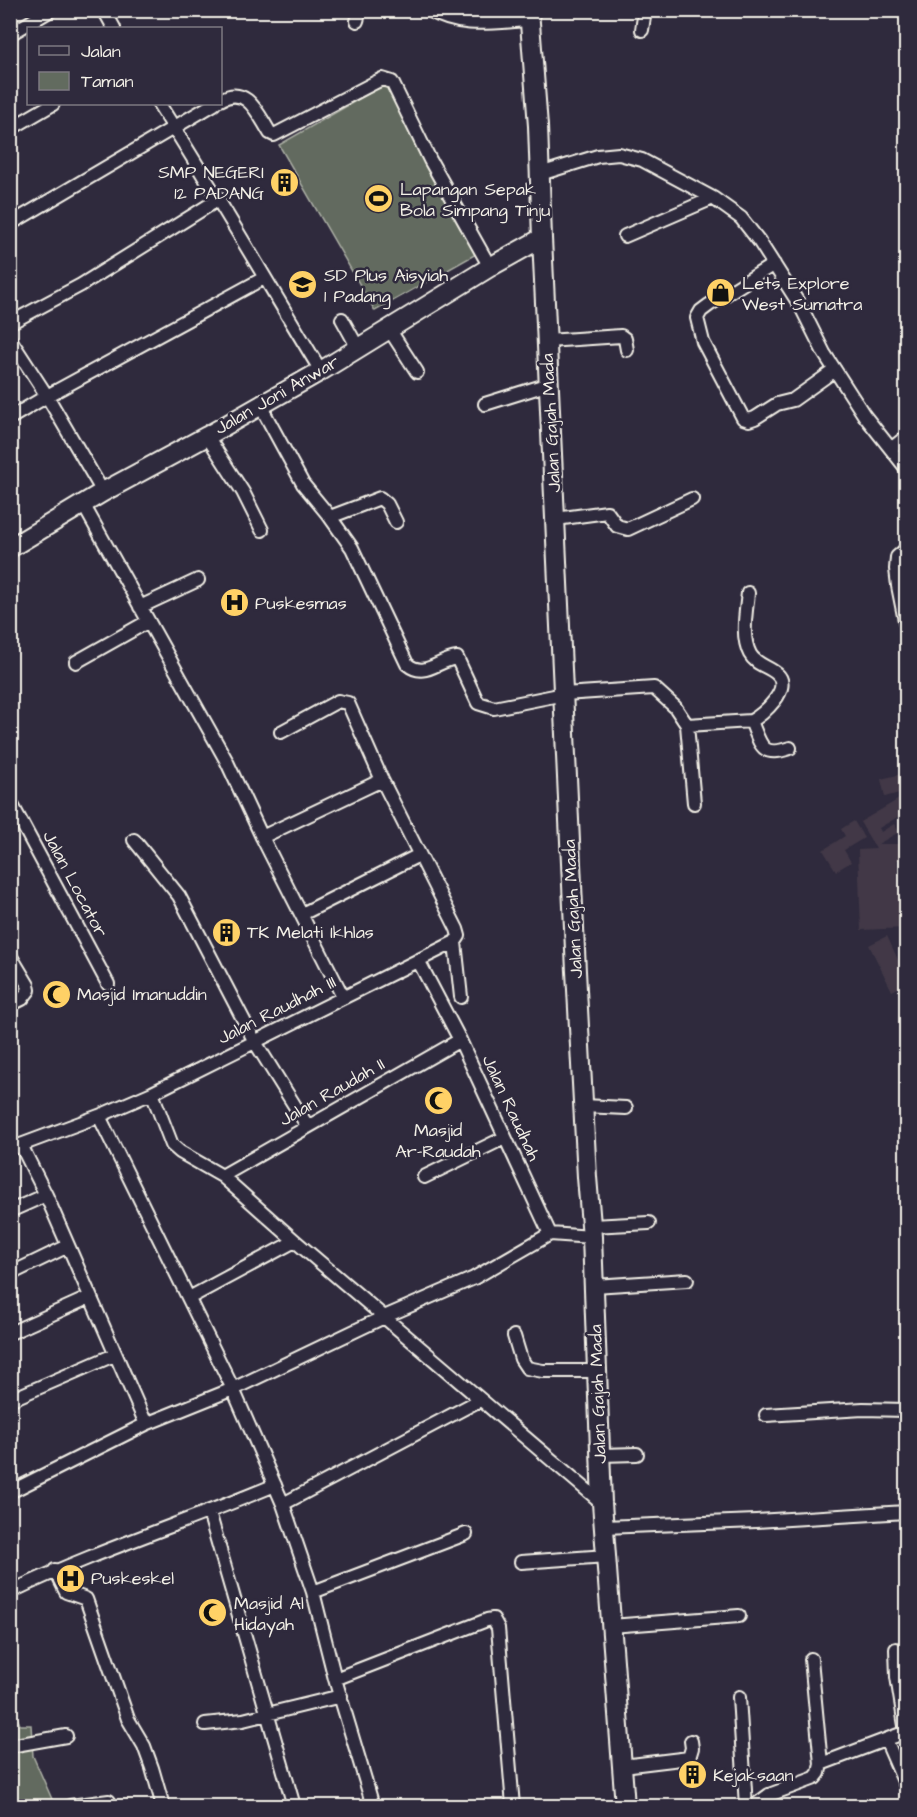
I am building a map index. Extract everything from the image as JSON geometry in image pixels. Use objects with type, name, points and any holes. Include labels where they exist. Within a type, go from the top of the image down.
[{"type":"main road","name":"Jalan Gajah Mada","points":[[529,15],[538,126],[584,1107],[592,1231],[602,1503],[625,1806]]},
{"type":"main road","name":"Jalan Joni Anwar","points":[[10,549],[82,504],[321,371],[490,267],[542,238]]},
{"type":"street","points":[[10,34],[51,10]]},
{"type":"street","points":[[104,10],[113,27]]},
{"type":"street","points":[[429,10],[444,18],[460,22],[529,15]]},
{"type":"street","points":[[642,30],[645,10]]},
{"type":"street","points":[[222,99],[228,95],[242,96],[256,109],[270,133],[274,135],[382,79],[392,82],[430,160],[490,267]]},
{"type":"street","points":[[10,129],[51,105]]},
{"type":"street","points":[[160,105],[219,198],[264,278],[321,371]]},
{"type":"street","points":[[10,224],[212,105]]},
{"type":"street","points":[[540,174],[598,156],[608,154],[628,156],[664,170],[713,198],[741,218],[801,307],[824,353],[864,415],[906,468]]},
{"type":"street","points":[[10,323],[81,285],[219,198]]},
{"type":"street","points":[[625,236],[713,198]]},
{"type":"street","points":[[774,264],[709,305],[701,311],[697,318],[703,342],[742,418],[749,420],[755,418],[777,404],[788,402],[835,370]]},
{"type":"street","points":[[10,418],[264,278]]},
{"type":"street","points":[[342,319],[358,348]]},
{"type":"street","points":[[389,329],[417,372]]},
{"type":"street","points":[[547,340],[621,336],[625,339],[627,350]]},
{"type":"street","points":[[10,339],[47,396],[103,492]]},
{"type":"street","points":[[485,404],[549,384]]},
{"type":"street","points":[[260,405],[303,484],[352,548],[407,664],[414,670],[421,671],[457,658],[478,702],[488,708],[564,694],[654,688],[675,707],[687,725],[694,802]]},
{"type":"street","points":[[207,436],[243,492],[262,530]]},
{"type":"street","points":[[891,449],[906,437]]},
{"type":"street","points":[[330,517],[380,498],[387,504],[396,522]]},
{"type":"street","points":[[556,519],[605,512],[610,514],[617,526],[625,529],[692,499]]},
{"type":"street","points":[[82,504],[226,760],[262,837],[343,997]]},
{"type":"street","points":[[906,549],[897,557],[896,569],[906,626]]},
{"type":"street","points":[[140,607],[198,580]]},
{"type":"street","points":[[687,725],[751,722],[774,701],[780,692],[781,685],[777,674],[755,661],[748,650],[746,636],[748,593]]},
{"type":"street","points":[[76,662],[147,622]]},
{"type":"street","points":[[281,732],[338,701],[348,704],[382,780],[457,929],[459,936],[455,942],[461,997]]},
{"type":"street","points":[[751,722],[762,747],[768,752],[777,753],[790,748]]},
{"type":"street","points":[[262,837],[382,780]]},
{"type":"street","name":"Jalan Locator","points":[[10,801],[108,984]]},
{"type":"street","points":[[134,840],[179,896],[255,1042],[308,1127]]},
{"type":"street","points":[[302,914],[419,855]]},
{"type":"street","name":"Jalan Raudhah III","points":[[16,1147],[99,1116],[152,1093],[455,942]]},
{"type":"street","points":[[10,955],[28,985],[28,994],[10,1005]]},
{"type":"street","name":"Jalan Raudhah","points":[[418,960],[460,1040],[550,1234]]},
{"type":"street","name":"Jalan Raudah II","points":[[222,1176],[460,1040]]},
{"type":"street","points":[[152,1093],[172,1145],[222,1176],[602,1503]]},
{"type":"street","points":[[584,1107],[626,1108]]},
{"type":"street","points":[[99,1116],[233,1389],[283,1504],[313,1592],[373,1806]]},
{"type":"street","points":[[424,1177],[504,1138]]},
{"type":"street","points":[[16,1147],[46,1195],[146,1424]]},
{"type":"street","points":[[10,1211],[46,1195]]},
{"type":"street","points":[[10,1492],[146,1424],[233,1389],[384,1317],[474,1278],[550,1234],[649,1223]]},
{"type":"street","points":[[189,1298],[295,1241]]},
{"type":"street","points":[[10,1274],[68,1246]]},
{"type":"street","points":[[594,1286],[687,1280]]},
{"type":"street","points":[[10,1333],[90,1298]]},
{"type":"street","points":[[514,1336],[520,1359],[527,1368],[543,1371],[598,1371]]},
{"type":"street","points":[[10,1400],[114,1355]]},
{"type":"street","points":[[283,1504],[480,1400]]},
{"type":"street","points":[[766,1415],[863,1409],[906,1410]]},
{"type":"street","points":[[601,1455],[638,1454]]},
{"type":"street","points":[[10,1592],[55,1570],[275,1485]]},
{"type":"street","points":[[209,1512],[294,1806]]},
{"type":"street","points":[[604,1527],[906,1512]]},
{"type":"street","points":[[313,1592],[466,1534]]},
{"type":"street","points":[[521,1562],[607,1556]]},
{"type":"street","points":[[55,1570],[66,1592],[87,1599],[128,1719],[144,1746],[163,1806]]},
{"type":"street","points":[[611,1626],[739,1616]]},
{"type":"street","points":[[336,1678],[493,1619],[498,1628],[513,1806]]},
{"type":"street","points":[[821,1764],[906,1732],[897,1677],[896,1649]]},
{"type":"street","points":[[754,1806],[769,1796],[815,1778],[819,1773],[821,1764],[811,1659]]},
{"type":"street","points":[[205,1724],[243,1720],[341,1696]]},
{"type":"street","points":[[739,1697],[746,1806]]},
{"type":"street","points":[[10,1746],[66,1736]]},
{"type":"street","points":[[886,1740],[906,1786]]},
{"type":"street","points":[[623,1767],[689,1758],[692,1748],[691,1741]]},
{"type":"street","points":[[70,1806],[109,1801]]},
{"type":"shaded area","points":[[906,773],[906,791],[885,797],[881,779]]},
{"type":"shaded area","points":[[906,795],[906,812],[879,828],[881,832],[894,824],[899,832],[878,844],[906,844],[906,859],[897,860],[899,911],[906,911],[906,928],[861,930],[858,850],[876,849],[860,822]]},
{"type":"shaded area","points":[[854,821],[864,838],[844,850],[851,862],[836,871],[823,850],[845,836],[841,829]]},
{"type":"shaded area","points":[[887,936],[906,977],[906,984],[892,991],[869,945]]},
{"type":"green space","name":"Lapangan Sepak Bola Simpang Tinju","points":[[385,84],[478,253],[375,311],[279,145]]},
{"type":"green space","points":[[10,1699],[20,1725],[31,1725],[33,1756],[55,1806],[11,1806]]},
{"type":"place","name":"SMP NEGERI 12 PADANG","points":[[285,182]]},
{"type":"place","name":"Lapangan Sepak Bola Simpang Tinju","points":[[379,199]]},
{"type":"place","name":"SD Plus Aisyiah 1 Padang","points":[[303,285]]},
{"type":"place","name":"Lets Explore West Sumatra","points":[[721,293]]},
{"type":"place","name":"Puskesmas","points":[[234,603]]},
{"type":"place","name":"TK Melati Ikhlas","points":[[226,932]]},
{"type":"place","name":"Masjid Imanuddin","points":[[56,994]]},
{"type":"place","name":"Masjid Ar-Raudah","points":[[438,1101]]},
{"type":"place","name":"Puskeskel","points":[[70,1578]]},
{"type":"place","name":"Masjid Al Hidayah","points":[[213,1613]]},
{"type":"place","name":"Kejaksaan","points":[[692,1775]]}]
